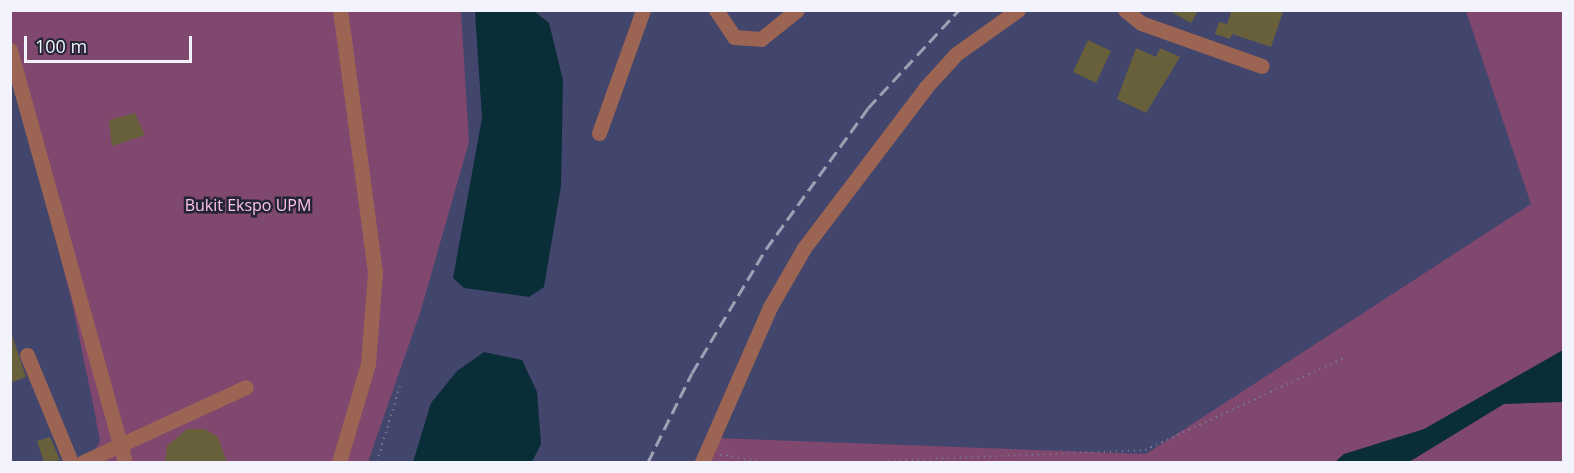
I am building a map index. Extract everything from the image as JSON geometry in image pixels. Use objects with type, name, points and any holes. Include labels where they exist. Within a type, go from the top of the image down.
[{"type":"street","points":[[339,462],[368,364],[375,281],[340,10]]},
{"type":"street","points":[[599,133],[643,10]]},
{"type":"street","points":[[716,10],[734,37],[761,39],[797,10]]},
{"type":"street","points":[[704,458],[770,307],[804,248],[926,87],[956,54],[1018,10]]},
{"type":"street","points":[[1125,10],[1141,23],[1262,66]]},
{"type":"street","points":[[10,50],[125,462]]},
{"type":"street","points":[[27,355],[71,462]]},
{"type":"street","points":[[83,462],[246,387]]},
{"type":"path","points":[[858,462],[1145,450],[1344,358]]},
{"type":"path","points":[[377,462],[401,381]]},
{"type":"path","points":[[704,458],[765,462]]},
{"type":"shaded area","points":[[11,11],[1563,11],[1563,462],[11,462]]},
{"type":"shaded area","points":[[475,11],[534,11],[549,23],[563,80],[561,186],[544,287],[529,297],[464,288],[453,278],[482,118]]},
{"type":"shaded area","points":[[1563,350],[1563,402],[1504,404],[1409,462],[1335,462],[1344,454],[1424,429]]},
{"type":"shaded area","points":[[484,352],[522,360],[537,392],[541,444],[532,462],[413,462],[431,403],[457,371]]},
{"type":"green space","name":"Bukit Ekspo UPM","points":[[10,11],[461,11],[469,142],[421,310],[368,462],[88,462],[100,441],[71,298],[11,67]]},
{"type":"green space","points":[[1466,11],[1563,11],[1563,462],[705,462],[714,438],[1146,454],[1531,204]]},
{"type":"building","points":[[1168,10],[1198,10],[1191,23]]},
{"type":"building","points":[[1232,10],[1283,12],[1271,47],[1232,34],[1230,39],[1215,34],[1219,22],[1227,24]]},
{"type":"building","points":[[1088,40],[1111,51],[1096,83],[1073,72]]},
{"type":"building","points":[[1136,48],[1156,57],[1160,48],[1180,57],[1146,113],[1117,99]]},
{"type":"building","points":[[135,113],[145,135],[112,146],[109,120]]},
{"type":"building","points":[[10,329],[26,377],[10,383]]},
{"type":"building","points":[[187,429],[205,429],[218,437],[227,462],[165,462],[167,446]]},
{"type":"building","points":[[50,437],[60,460],[44,462],[37,441]]},
{"type":"railway","points":[[648,462],[692,373],[766,249],[868,108],[959,10]]}]
